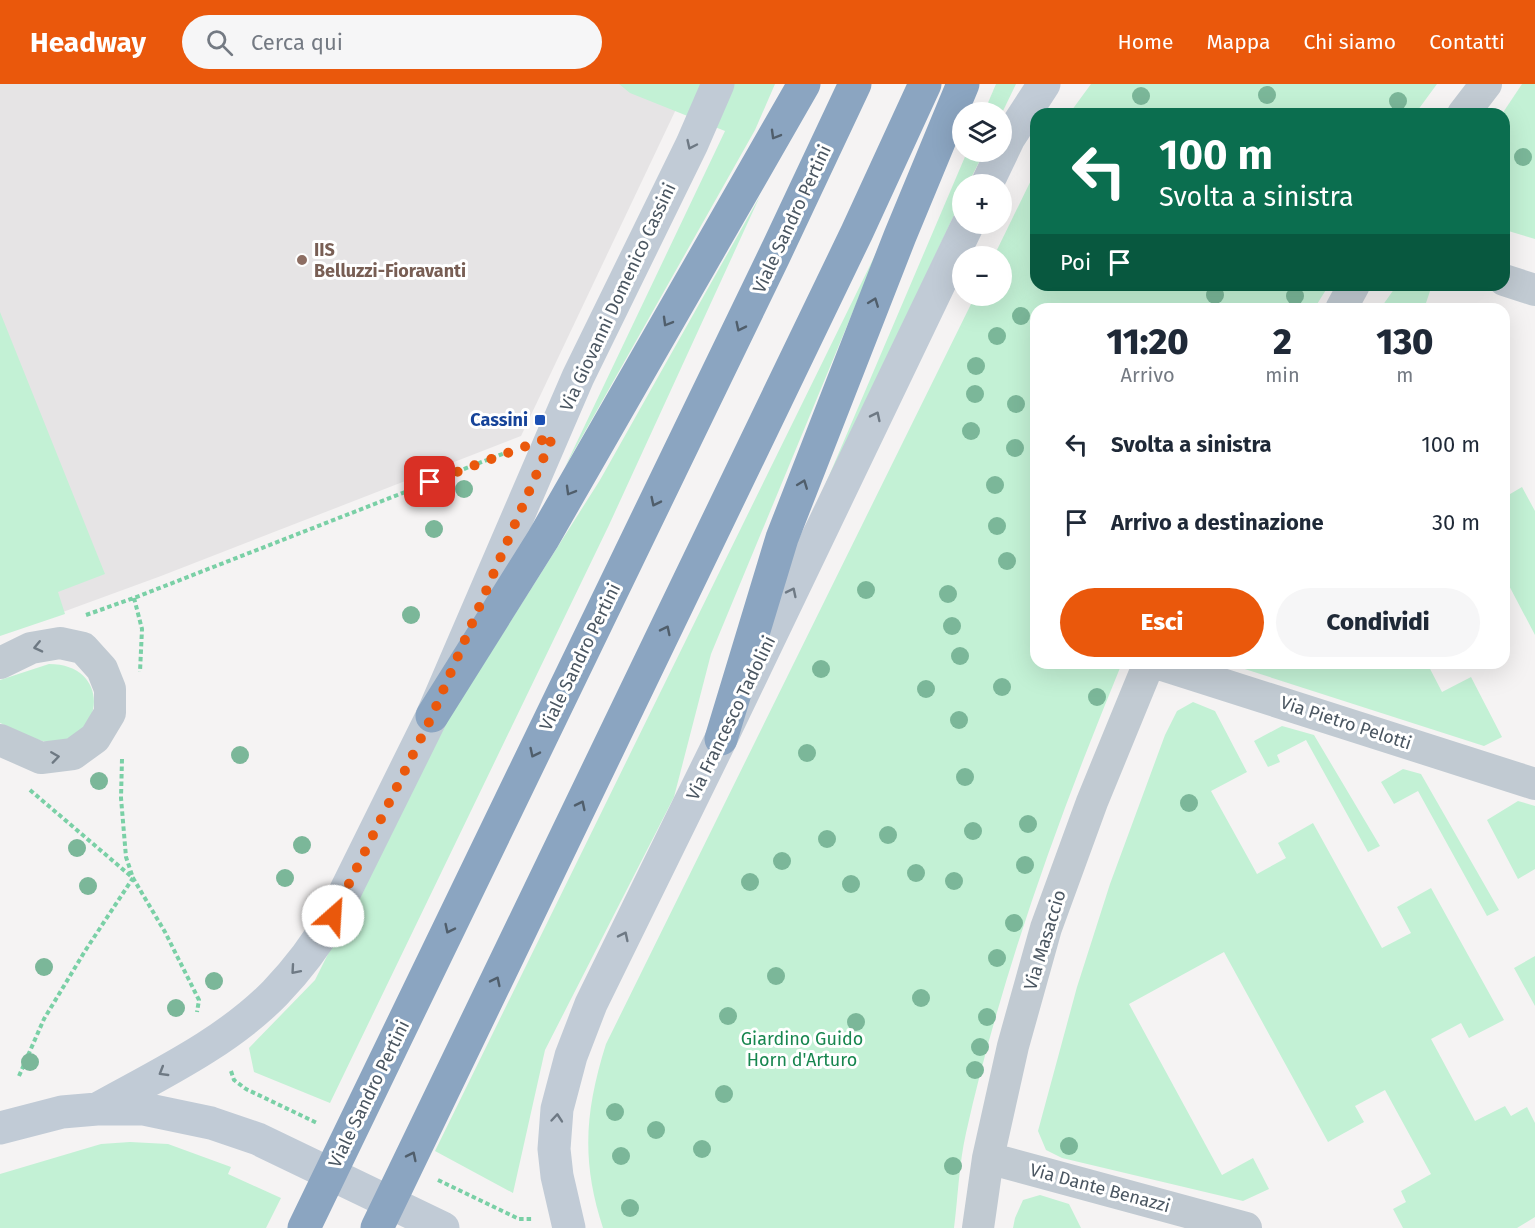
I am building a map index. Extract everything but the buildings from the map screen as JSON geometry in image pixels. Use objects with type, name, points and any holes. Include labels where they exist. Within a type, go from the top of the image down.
[{"type":"highway","points":[[432,716],[543,539],[804,84]]},
{"type":"highway","name":"Viale Sandro Pertini","points":[[304,1228],[770,265],[855,84]]},
{"type":"highway","points":[[377,1228],[842,264],[925,84]]},
{"type":"highway","points":[[721,739],[782,538],[896,247],[963,84]]},
{"type":"main road","name":"Via Giovanni Domenico Cassini","points":[[97,1109],[161,1074],[245,1018],[274,994],[316,945],[333,916],[432,716],[578,376],[692,144],[718,84]]},
{"type":"main road","points":[[992,174],[1009,138],[1044,84]]},
{"type":"main road","name":"Via Francesco Tadolini","points":[[569,1228],[557,1176],[554,1149],[557,1109],[571,1056],[591,1004],[963,234]]},
{"type":"main road","points":[[0,1128],[62,1112],[97,1109],[144,1109],[211,1123],[258,1139],[444,1228]]},
{"type":"street","points":[[1468,108],[1486,84]]},
{"type":"street","points":[[1510,282],[1535,290]]},
{"type":"street","points":[[0,663],[31,648],[60,643],[83,648],[102,669],[110,689],[110,713],[95,738],[73,754],[41,758],[0,740]]},
{"type":"street","name":"Via Masaccio","points":[[978,1228],[988,1158],[1013,1046],[1046,928],[1092,802],[1147,669]]},
{"type":"street","name":"Via Pietro Pelotti","points":[[1175,669],[1535,784]]},
{"type":"street","name":"Via Dante Benazzi","points":[[988,1158],[1246,1228]]},
{"type":"path","points":[[78,617],[134,598],[553,436]]},
{"type":"path","points":[[122,761],[121,798],[126,857],[133,878],[165,932],[199,1000],[196,1016]]},
{"type":"path","points":[[26,786],[133,878]]},
{"type":"path","points":[[19,1076],[44,1019],[133,878]]},
{"type":"path","points":[[228,1061],[234,1080],[246,1089]]},
{"type":"shaded area","name":"IIS Belluzzi-Fioravanti","points":[[0,84],[688,84],[521,436],[161,576],[0,635]]},
{"type":"green space","points":[[619,84],[775,84],[755,130],[565,467],[725,131],[630,93]]},
{"type":"green space","points":[[996,84],[1016,84],[1007,102],[988,102]]},
{"type":"green space","points":[[1091,84],[1437,84],[1419,108],[1073,108]]},
{"type":"green space","points":[[1522,84],[1535,84],[1535,239],[1510,232],[1510,108],[1506,108]]},
{"type":"green space","points":[[963,162],[979,162],[973,174],[958,174]]},
{"type":"green space","name":"Giardino Guido Horn d'Arturo","points":[[1030,182],[1030,291],[1325,291],[1318,303],[1030,303],[1030,669],[1120,669],[1054,836],[997,1013],[980,1073],[964,1145],[954,1228],[603,1228],[591,1180],[588,1136],[594,1092],[606,1044],[970,306],[1012,306],[1012,246],[999,246],[1005,234],[1012,234],[1012,219]]},
{"type":"green space","points":[[952,187],[952,220],[797,551]]},
{"type":"green space","points":[[760,196],[609,525],[330,1103],[254,1072],[249,1048],[315,980],[434,742],[600,480]]},
{"type":"green space","points":[[883,239],[711,654],[674,797],[545,1050],[513,1193],[435,1151]]},
{"type":"green space","points":[[1393,291],[1430,291],[1426,303],[1384,303]]},
{"type":"green space","points":[[0,312],[105,574],[58,592],[65,614],[0,636]]},
{"type":"green space","points":[[1522,487],[1535,511],[1535,635],[1510,588],[1510,494]]},
{"type":"green space","points":[[49,664],[70,667],[84,676],[92,689],[94,703],[90,718],[81,730],[67,739],[48,742],[30,737],[0,723],[0,680]]},
{"type":"green space","points":[[1245,669],[1430,669],[1442,692],[1471,677],[1502,737],[1484,746]]},
{"type":"green space","points":[[1193,702],[1215,711],[1247,772],[1211,791],[1257,874],[1286,858],[1278,843],[1313,823],[1382,948],[1411,933],[1397,907],[1431,888],[1504,1020],[1469,1038],[1461,1023],[1431,1039],[1475,1121],[1505,1106],[1511,1116],[1527,1107],[1535,1123],[1535,1217],[1517,1228],[1403,1228],[1393,1209],[1406,1202],[1401,1191],[1431,1174],[1385,1090],[1355,1106],[1364,1122],[1328,1142],[1224,952],[1129,1004],[1222,1175],[1253,1158],[1269,1189],[1243,1201],[1062,1158],[1046,1150],[1038,1131],[1077,987],[1110,884],[1165,735],[1177,711]]},
{"type":"green space","points":[[1282,726],[1314,735],[1380,846],[1368,852],[1306,740],[1277,755],[1280,762],[1268,767],[1254,741]]},
{"type":"green space","points":[[1403,769],[1421,774],[1499,910],[1487,916],[1418,791],[1394,804],[1381,782]]},
{"type":"green space","points":[[1518,801],[1535,806],[1535,869],[1518,879],[1487,820]]},
{"type":"green space","points":[[1535,956],[1535,1006],[1514,968]]},
{"type":"green space","points":[[130,1142],[168,1144],[231,1167],[228,1174],[281,1198],[266,1228],[0,1228],[0,1174],[101,1144]]},
{"type":"green space","points":[[1040,1195],[1069,1204],[1081,1228],[1013,1228],[1023,1200]]},
{"type":"place","name":"IIS Belluzzi-Fioravanti","points":[[302,260]]},
{"type":"place","name":"Cassini","points":[[540,420]]},
{"type":"route","points":[[333,916],[432,716],[553,436],[430,482]]}]
